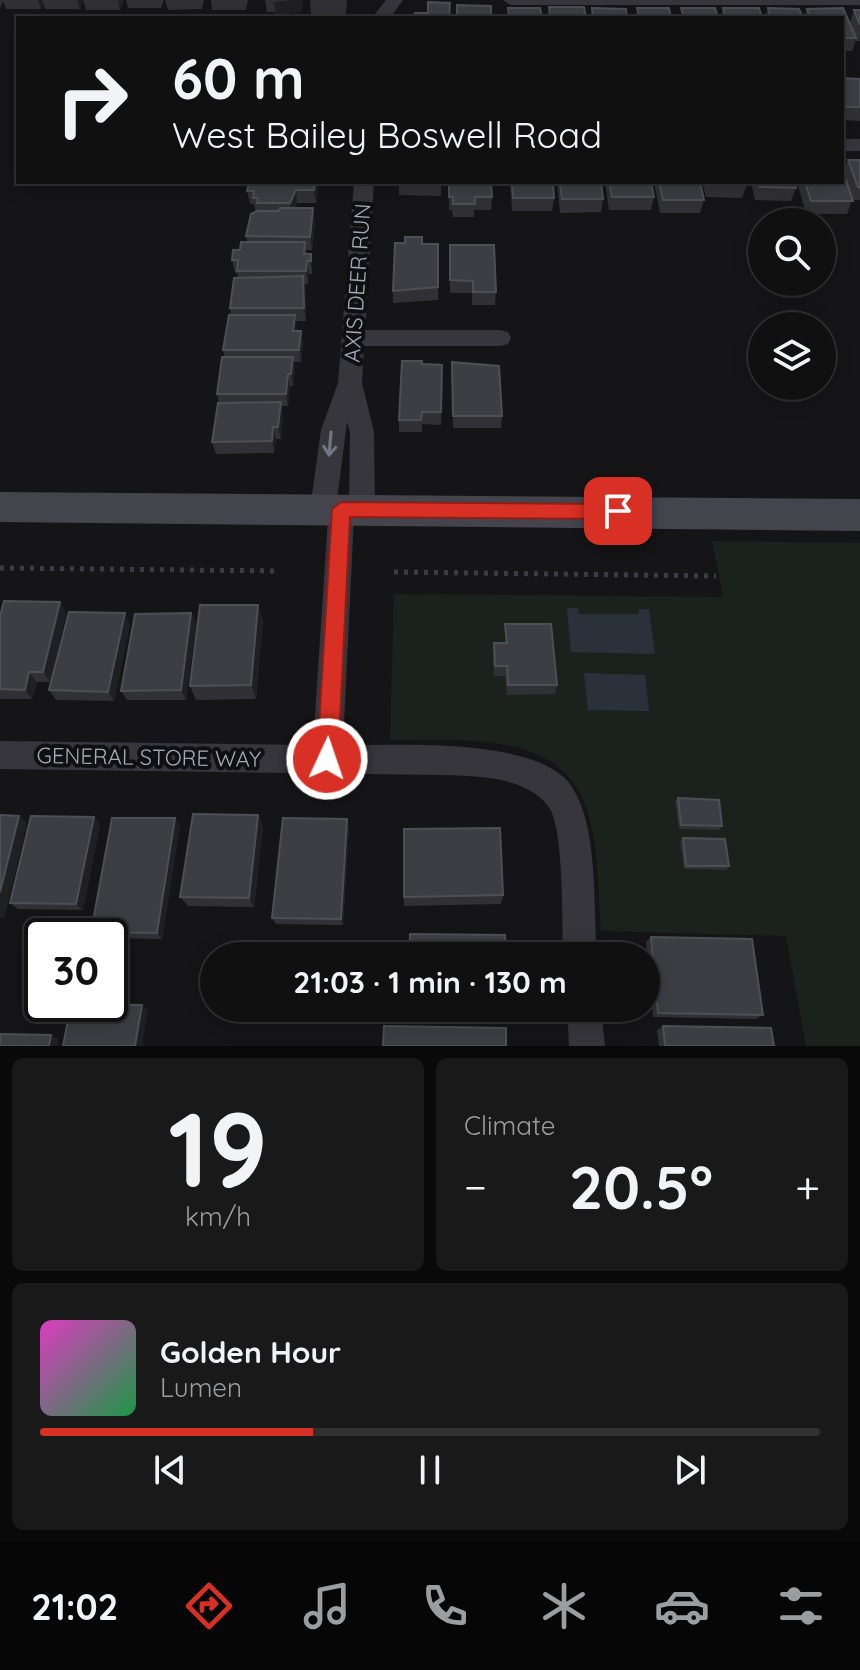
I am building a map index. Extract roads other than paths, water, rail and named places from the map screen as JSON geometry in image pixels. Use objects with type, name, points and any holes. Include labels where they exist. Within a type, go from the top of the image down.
[{"type":"main road","points":[[0,507],[860,515]]},
{"type":"street","points":[[383,16],[395,0]]},
{"type":"street","points":[[511,0],[860,0]]},
{"type":"street","name":"AXIS DEER RUN","points":[[342,509],[362,432],[350,383],[364,184]]},
{"type":"street","points":[[353,338],[500,338]]},
{"type":"street","name":"AXIS DEER RUN","points":[[342,509],[330,435],[335,415],[350,383]]},
{"type":"street","points":[[327,759],[342,509]]},
{"type":"street","name":"GENERAL STORE WAY","points":[[0,755],[461,761],[510,767],[539,780],[561,798],[570,827],[579,942]]},
{"type":"street","points":[[585,1022],[587,1046]]}]
